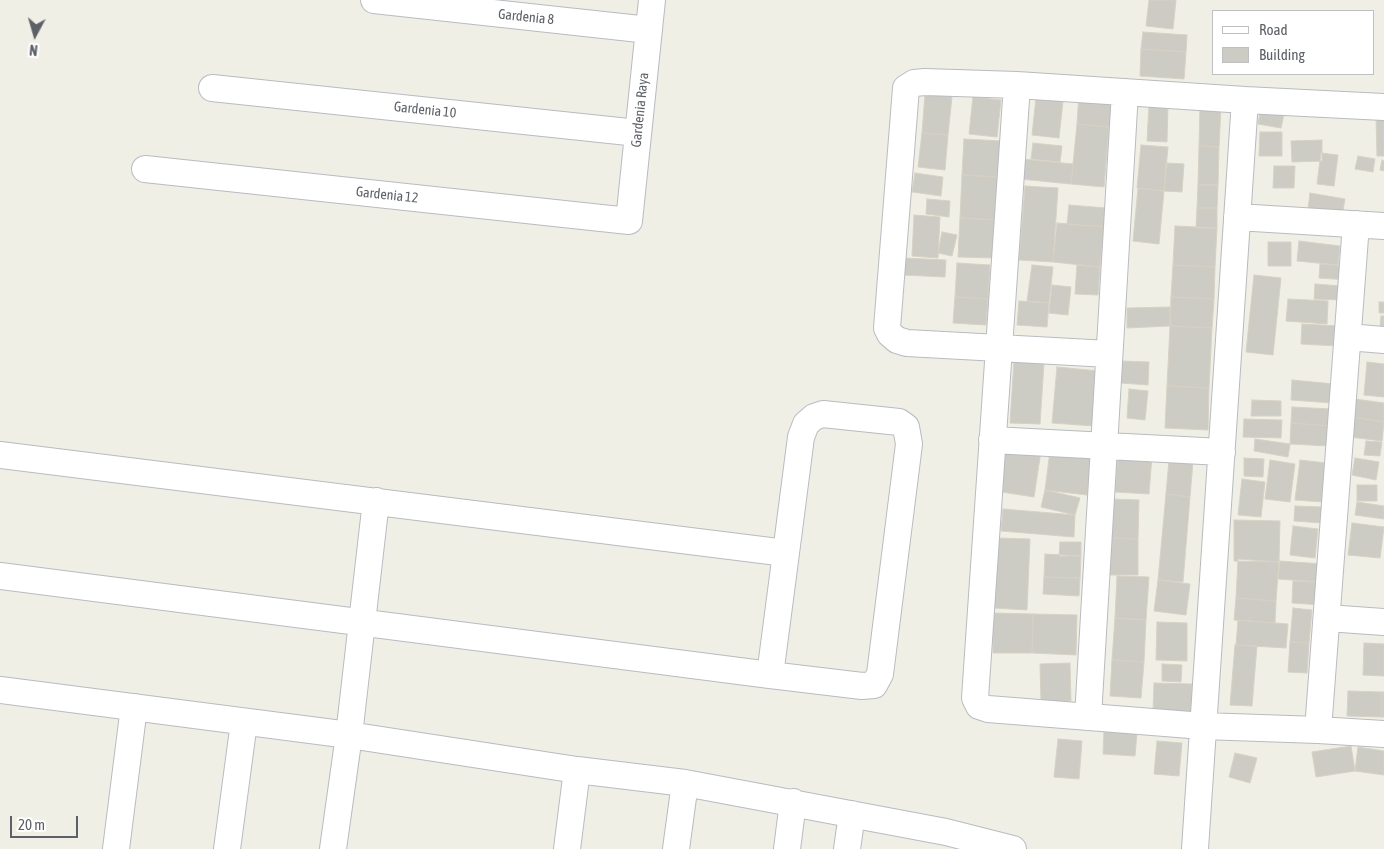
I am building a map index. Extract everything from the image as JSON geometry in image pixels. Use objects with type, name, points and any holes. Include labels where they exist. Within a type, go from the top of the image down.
[{"type":"street","name":"Gardenia 8","points":[[374,0],[649,30]]},
{"type":"street","name":"Gardenia Raya","points":[[629,221],[652,0]]},
{"type":"street","points":[[1109,354],[907,343],[897,340],[890,334],[887,328],[906,88],[914,83],[925,82],[1017,85],[1245,100],[1384,106]]},
{"type":"street","points":[[1017,85],[975,698],[979,706],[1203,726],[1384,734]]},
{"type":"street","name":"Gardenia 10","points":[[212,88],[638,133]]},
{"type":"street","points":[[1088,716],[1125,92]]},
{"type":"street","points":[[1195,849],[1245,100]]},
{"type":"street","name":"Gardenia 12","points":[[145,169],[629,221]]},
{"type":"street","points":[[1237,217],[1384,226]]},
{"type":"street","points":[[1318,730],[1356,224]]},
{"type":"street","points":[[1348,337],[1384,340]]},
{"type":"street","points":[[0,576],[862,686],[874,685],[880,674],[909,444],[906,427],[899,422],[823,414],[814,417],[806,424],[801,437],[770,674]]},
{"type":"street","points":[[992,440],[1222,452]]},
{"type":"street","points":[[0,455],[786,553]]},
{"type":"street","points":[[333,849],[349,735],[376,501]]},
{"type":"street","points":[[1327,618],[1384,622]]},
{"type":"street","points":[[0,690],[349,735],[577,770],[684,783],[852,814],[945,841],[1013,849]]},
{"type":"street","points":[[116,849],[134,707]]},
{"type":"street","points":[[227,849],[244,722]]},
{"type":"street","points":[[567,849],[577,770]]},
{"type":"street","points":[[676,849],[684,783]]},
{"type":"street","points":[[787,849],[793,802]]},
{"type":"street","points":[[847,849],[852,814]]},
{"type":"building","points":[[1149,0],[1176,0],[1173,29],[1146,26]]},
{"type":"building","points":[[1143,32],[1187,35],[1186,52],[1141,49]]},
{"type":"building","points":[[1141,49],[1186,52],[1184,79],[1140,76]]},
{"type":"building","points":[[925,94],[952,97],[948,135],[922,133]]},
{"type":"building","points":[[1079,94],[1112,97],[1109,127],[1077,124]]},
{"type":"building","points":[[973,97],[1001,100],[997,137],[969,134]]},
{"type":"building","points":[[1036,98],[1063,101],[1059,138],[1032,135]]},
{"type":"building","points":[[1149,105],[1168,106],[1167,142],[1147,141]]},
{"type":"building","points":[[1200,106],[1221,107],[1219,147],[1199,146]]},
{"type":"building","points":[[1261,106],[1285,110],[1281,128],[1258,124]]},
{"type":"building","points":[[1376,116],[1384,116],[1384,156],[1377,156]]},
{"type":"building","points":[[1077,124],[1109,127],[1104,187],[1071,184]]},
{"type":"building","points":[[1260,132],[1282,132],[1282,156],[1259,156]]},
{"type":"building","points":[[922,133],[948,135],[945,170],[918,167]]},
{"type":"building","points":[[964,139],[1001,141],[999,177],[962,175]]},
{"type":"building","points":[[1322,140],[1322,161],[1292,162],[1291,141]]},
{"type":"building","points":[[1033,143],[1062,146],[1060,162],[1031,159]]},
{"type":"building","points":[[1141,145],[1168,147],[1164,191],[1137,188]]},
{"type":"building","points":[[1199,146],[1219,147],[1218,185],[1198,185]]},
{"type":"building","points":[[1321,153],[1338,155],[1334,186],[1317,184]]},
{"type":"building","points":[[1358,156],[1375,159],[1373,172],[1355,169]]},
{"type":"building","points":[[1022,159],[1073,164],[1071,184],[1020,179]]},
{"type":"building","points":[[1382,160],[1384,161],[1384,171],[1380,170]]},
{"type":"building","points":[[1166,163],[1184,164],[1182,192],[1164,191]]},
{"type":"building","points":[[1274,166],[1295,166],[1294,188],[1273,188]]},
{"type":"building","points":[[915,173],[943,177],[941,196],[912,192]]},
{"type":"building","points":[[962,175],[999,177],[997,220],[960,218]]},
{"type":"building","points":[[1198,185],[1218,185],[1217,208],[1197,208]]},
{"type":"building","points":[[1025,186],[1058,188],[1053,262],[1019,260]]},
{"type":"building","points":[[1138,188],[1164,191],[1159,244],[1133,241]]},
{"type":"building","points":[[1310,193],[1345,199],[1342,216],[1308,210]]},
{"type":"building","points":[[927,199],[950,201],[949,217],[926,214]]},
{"type":"building","points":[[1069,205],[1106,208],[1104,227],[1067,224]]},
{"type":"building","points":[[1197,208],[1217,208],[1217,228],[1196,228]]},
{"type":"building","points":[[914,215],[940,217],[938,258],[912,256]]},
{"type":"building","points":[[960,218],[997,220],[995,258],[958,257]]},
{"type":"building","points":[[1057,223],[1104,227],[1100,267],[1053,262]]},
{"type":"building","points":[[1175,226],[1217,228],[1215,267],[1173,265]]},
{"type":"building","points":[[942,232],[957,235],[952,256],[938,253]]},
{"type":"building","points":[[1299,241],[1340,246],[1338,265],[1297,261]]},
{"type":"building","points":[[1268,242],[1291,242],[1291,266],[1268,266]]},
{"type":"building","points":[[904,258],[946,260],[945,277],[903,275]]},
{"type":"building","points":[[957,263],[990,265],[988,299],[955,297]]},
{"type":"building","points":[[1320,264],[1349,266],[1348,280],[1319,278]]},
{"type":"building","points":[[1032,265],[1053,267],[1049,303],[1027,301]]},
{"type":"building","points":[[1077,265],[1100,267],[1098,295],[1075,294]]},
{"type":"building","points":[[1173,265],[1215,267],[1214,299],[1171,297]]},
{"type":"building","points":[[1254,275],[1281,278],[1273,355],[1246,352]]},
{"type":"building","points":[[1315,284],[1341,286],[1340,300],[1314,299]]},
{"type":"building","points":[[1052,285],[1071,287],[1068,315],[1049,313]]},
{"type":"building","points":[[955,297],[988,299],[986,325],[953,323]]},
{"type":"building","points":[[1171,297],[1214,299],[1212,328],[1170,326]]},
{"type":"building","points":[[1288,299],[1328,301],[1327,324],[1286,321]]},
{"type":"building","points":[[1019,301],[1049,303],[1047,327],[1017,325]]},
{"type":"building","points":[[1379,302],[1384,302],[1384,313],[1379,313]]},
{"type":"building","points":[[1170,307],[1170,326],[1127,328],[1127,308]]},
{"type":"building","points":[[1381,316],[1384,316],[1384,327],[1380,327]]},
{"type":"building","points":[[1302,324],[1339,326],[1338,346],[1301,344]]},
{"type":"building","points":[[1170,326],[1212,328],[1209,388],[1167,386]]},
{"type":"building","points":[[1014,361],[1044,363],[1040,424],[1010,423]]},
{"type":"building","points":[[1121,361],[1149,362],[1148,385],[1121,383]]},
{"type":"building","points":[[1367,362],[1384,364],[1384,397],[1364,395]]},
{"type":"building","points":[[1057,367],[1099,371],[1094,426],[1052,423]]},
{"type":"building","points":[[1292,380],[1334,384],[1332,403],[1291,400]]},
{"type":"building","points":[[1167,386],[1209,388],[1208,430],[1165,428]]},
{"type":"building","points":[[1129,389],[1148,391],[1145,420],[1127,418]]},
{"type":"building","points":[[1355,399],[1384,403],[1384,422],[1353,417]]},
{"type":"building","points":[[1252,400],[1281,401],[1281,416],[1251,416]]},
{"type":"building","points":[[1292,407],[1331,409],[1330,426],[1291,423]]},
{"type":"building","points":[[1353,417],[1384,422],[1382,441],[1350,437]]},
{"type":"building","points":[[1244,419],[1282,420],[1281,438],[1243,437]]},
{"type":"building","points":[[1291,423],[1330,426],[1329,446],[1290,444]]},
{"type":"building","points":[[1255,439],[1290,444],[1288,457],[1254,451]]},
{"type":"building","points":[[1366,441],[1382,442],[1380,456],[1364,455]]},
{"type":"building","points":[[1002,445],[1041,451],[1034,497],[995,491]]},
{"type":"building","points":[[1050,451],[1092,456],[1087,495],[1045,490]]},
{"type":"building","points":[[1118,454],[1152,456],[1149,494],[1115,492]]},
{"type":"building","points":[[1244,458],[1264,459],[1263,477],[1244,476]]},
{"type":"building","points":[[1355,458],[1379,462],[1376,480],[1352,475]]},
{"type":"building","points":[[1169,460],[1193,462],[1190,497],[1166,494]]},
{"type":"building","points":[[1270,460],[1295,464],[1290,502],[1265,499]]},
{"type":"building","points":[[1300,460],[1326,463],[1322,502],[1295,500]]},
{"type":"building","points":[[1242,479],[1265,482],[1261,517],[1238,515]]},
{"type":"building","points":[[1357,485],[1377,485],[1377,501],[1357,501]]},
{"type":"building","points":[[1045,490],[1080,498],[1075,515],[1041,507]]},
{"type":"building","points":[[1166,494],[1190,497],[1183,582],[1158,580]]},
{"type":"building","points":[[1111,499],[1139,500],[1138,539],[1110,538]]},
{"type":"building","points":[[1357,502],[1384,506],[1384,519],[1355,515]]},
{"type":"building","points":[[1295,506],[1323,507],[1322,523],[1294,521]]},
{"type":"building","points":[[1003,509],[1075,515],[1074,537],[1001,531]]},
{"type":"building","points":[[1234,520],[1280,521],[1279,562],[1234,561]]},
{"type":"building","points":[[1352,523],[1384,527],[1380,558],[1348,555]]},
{"type":"building","points":[[1293,526],[1318,529],[1315,558],[1290,555]]},
{"type":"building","points":[[997,538],[1030,539],[1027,610],[994,608]]},
{"type":"building","points":[[1110,538],[1138,539],[1138,575],[1110,575]]},
{"type":"building","points":[[1060,542],[1081,542],[1081,556],[1059,556]]},
{"type":"building","points":[[1045,554],[1081,556],[1080,578],[1044,577]]},
{"type":"building","points":[[1238,559],[1279,562],[1276,601],[1236,598]]},
{"type":"building","points":[[1280,561],[1323,564],[1321,582],[1278,579]]},
{"type":"building","points":[[1117,576],[1149,577],[1146,620],[1115,618]]},
{"type":"building","points":[[1044,577],[1080,578],[1079,596],[1043,594]]},
{"type":"building","points":[[1158,580],[1190,584],[1186,615],[1154,611]]},
{"type":"building","points":[[1293,581],[1321,582],[1321,605],[1292,603]]},
{"type":"building","points":[[1236,598],[1276,601],[1275,623],[1234,620]]},
{"type":"building","points":[[1293,608],[1312,610],[1309,643],[1290,642]]},
{"type":"building","points":[[993,613],[1033,614],[1032,653],[993,653]]},
{"type":"building","points":[[1033,614],[1077,615],[1076,655],[1032,653]]},
{"type":"building","points":[[1115,618],[1146,620],[1144,662],[1112,660]]},
{"type":"building","points":[[1238,620],[1288,624],[1286,648],[1236,645]]},
{"type":"building","points":[[1157,622],[1187,623],[1187,661],[1156,660]]},
{"type":"building","points":[[1290,642],[1309,643],[1307,673],[1288,672]]},
{"type":"building","points":[[1364,643],[1384,644],[1384,676],[1363,675]]},
{"type":"building","points":[[1235,645],[1257,646],[1252,706],[1230,705]]},
{"type":"building","points":[[1112,660],[1144,662],[1141,698],[1110,696]]},
{"type":"building","points":[[1070,663],[1071,701],[1041,702],[1040,664]]},
{"type":"building","points":[[1162,664],[1182,665],[1181,682],[1162,681]]},
{"type":"building","points":[[1154,683],[1192,684],[1191,712],[1153,711]]},
{"type":"building","points":[[1348,691],[1382,692],[1381,717],[1347,716]]},
{"type":"building","points":[[1382,692],[1384,692],[1384,717],[1381,717]]},
{"type":"building","points":[[1104,731],[1137,733],[1135,756],[1103,754]]},
{"type":"building","points":[[1058,739],[1082,741],[1079,779],[1054,777]]},
{"type":"building","points":[[1157,741],[1182,743],[1179,776],[1154,774]]},
{"type":"building","points":[[1351,746],[1355,771],[1316,777],[1312,752]]},
{"type":"building","points":[[1358,747],[1384,751],[1384,775],[1355,771]]},
{"type":"building","points":[[1235,753],[1257,758],[1250,783],[1229,777]]}]
